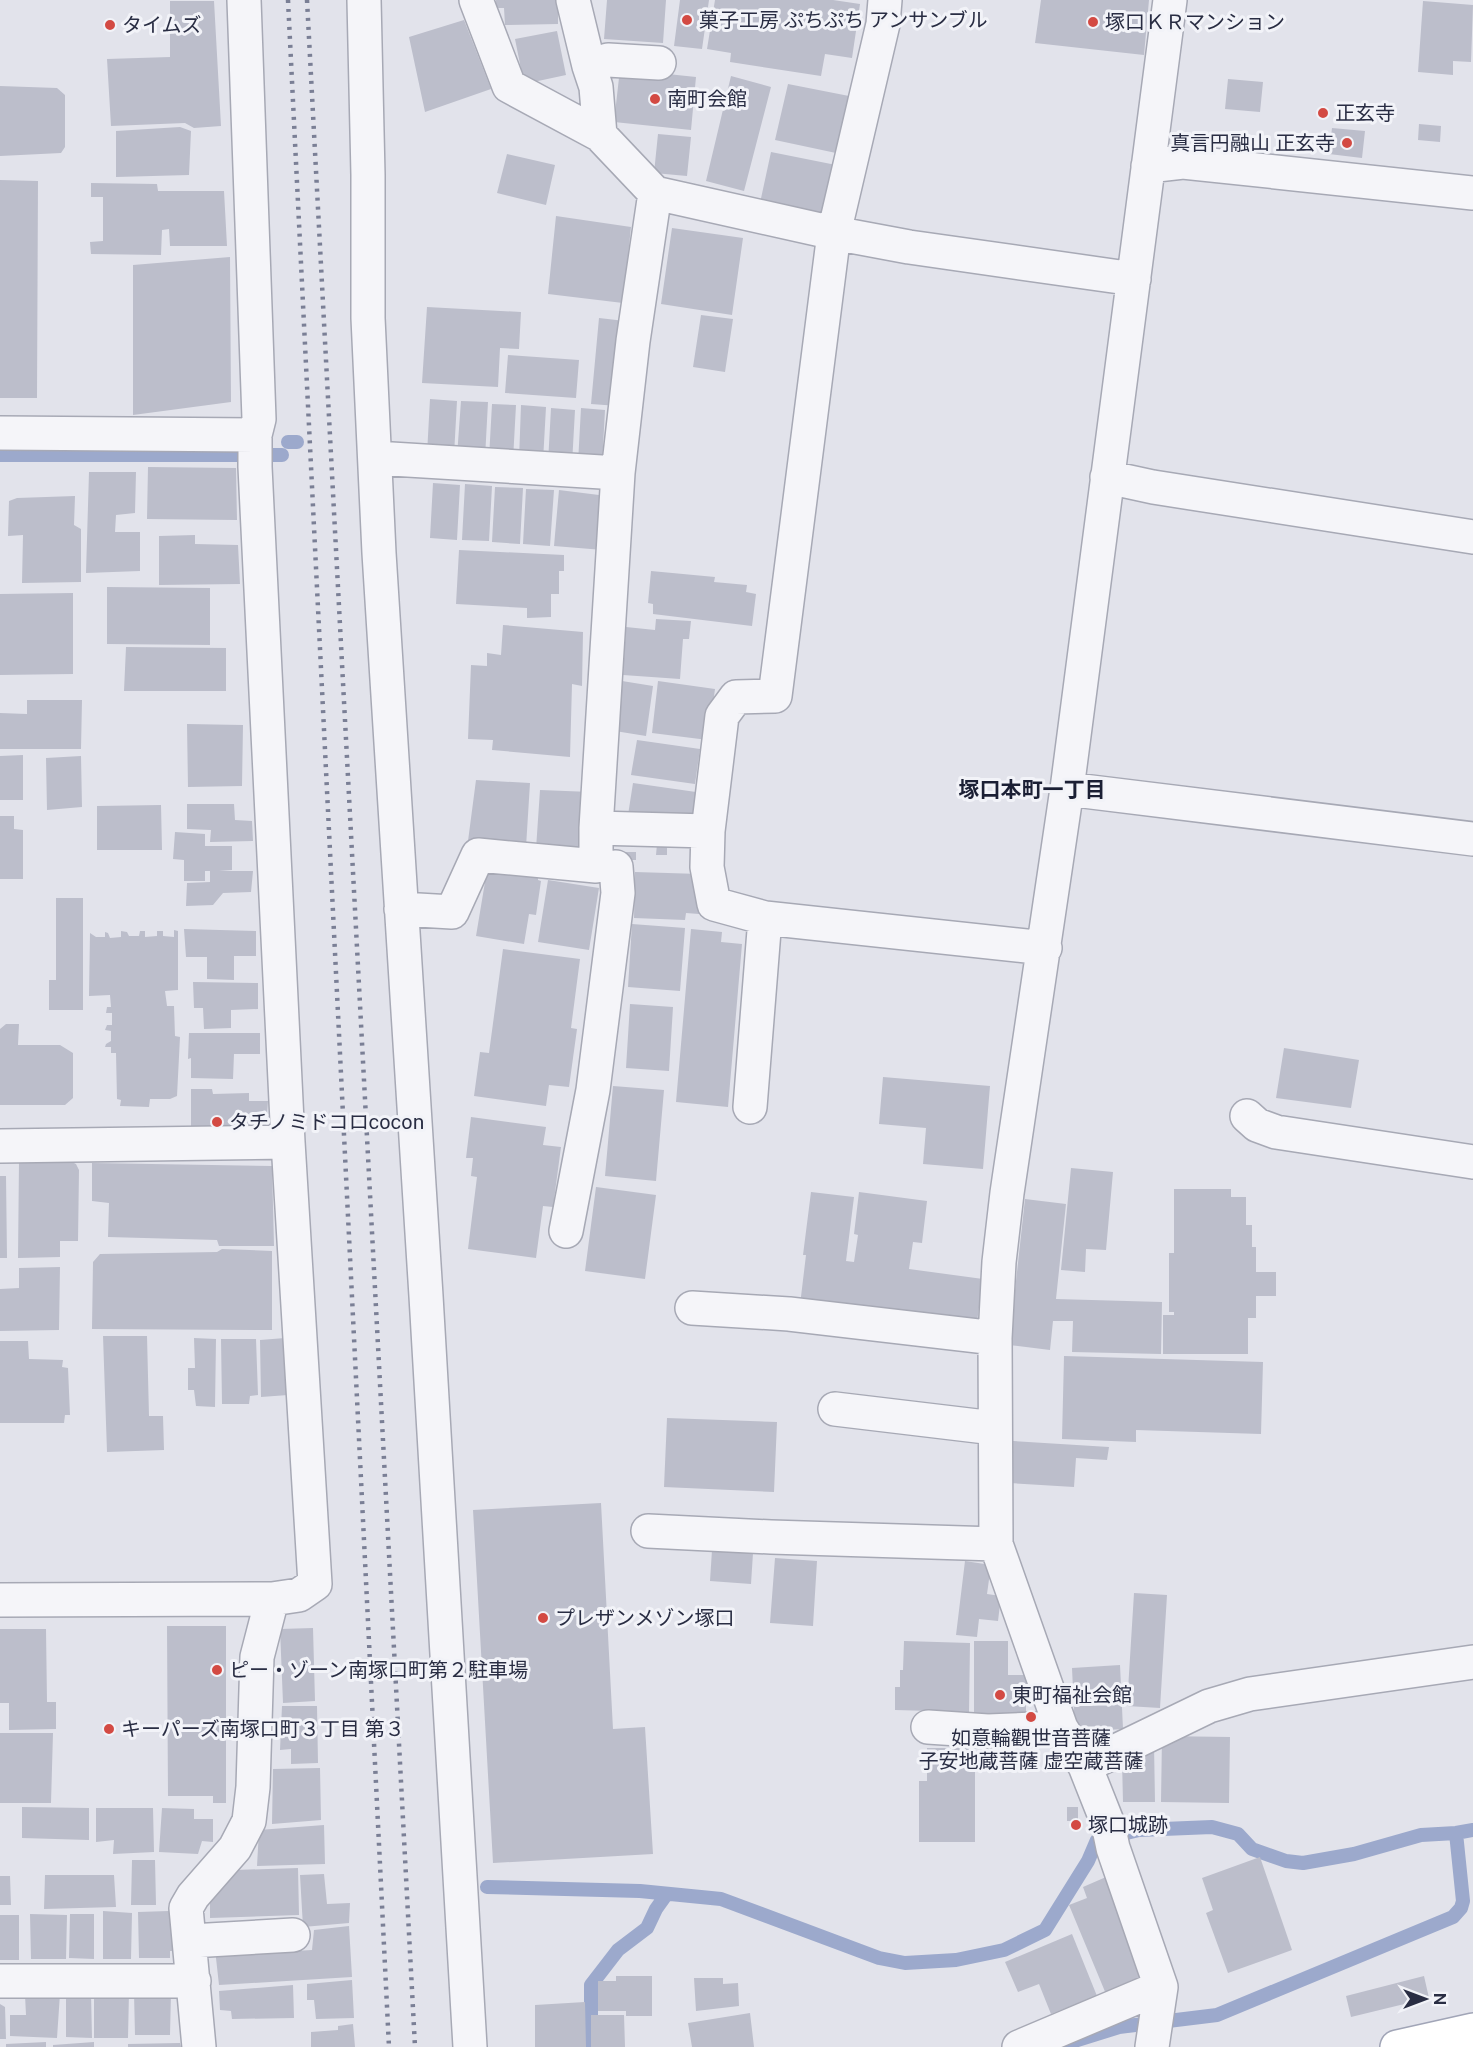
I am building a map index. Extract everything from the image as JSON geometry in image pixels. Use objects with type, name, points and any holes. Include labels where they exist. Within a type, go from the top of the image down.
[{"type":"main road","points":[[1397,2047],[1473,2030]]},
{"type":"street","points":[[0,1600],[272,1599],[299,1595],[315,1584],[288,1142],[255,451],[259,419],[244,0]]},
{"type":"street","points":[[364,0],[368,174],[368,318],[379,553],[470,2047]]},
{"type":"street","points":[[476,0],[509,86],[600,135],[655,193],[834,233],[909,247],[1134,279]]},
{"type":"street","points":[[573,0],[596,87],[600,135]]},
{"type":"street","points":[[885,0],[883,24],[834,233],[775,696],[736,697],[722,716],[708,831],[706,867],[714,904],[765,918],[1045,948]]},
{"type":"street","points":[[1019,2047],[1156,2020],[1111,1836],[1085,1766],[1061,1728],[996,1544],[994,1428],[999,1262],[1007,1193],[1067,789],[1170,0]]},
{"type":"street","points":[[589,66],[608,60],[659,63]]},
{"type":"street","points":[[1148,166],[1183,162],[1473,193]]},
{"type":"street","points":[[401,909],[452,912],[478,855],[596,866],[596,828],[618,473],[633,341],[655,193]]},
{"type":"street","points":[[0,433],[255,451]]},
{"type":"street","points":[[375,458],[618,473]]},
{"type":"street","points":[[1107,477],[1152,487],[1473,537]]},
{"type":"street","points":[[1067,789],[1473,839]]},
{"type":"street","points":[[596,828],[708,831]]},
{"type":"street","points":[[566,1231],[593,1090],[618,893],[616,867]]},
{"type":"street","points":[[750,1107],[765,918]]},
{"type":"street","points":[[1247,1116],[1257,1125],[1276,1132],[1473,1162]]},
{"type":"street","points":[[0,1146],[288,1142]]},
{"type":"street","points":[[692,1308],[789,1314],[995,1338]]},
{"type":"street","points":[[835,1408],[994,1428]]},
{"type":"street","points":[[648,1531],[996,1544]]},
{"type":"street","points":[[199,2047],[191,1941],[186,1908],[193,1896],[235,1848],[249,1821],[253,1787],[257,1657],[272,1599]]},
{"type":"street","points":[[1085,1766],[1209,1706],[1250,1694],[1473,1662]]},
{"type":"street","points":[[928,1727],[988,1731],[1061,1728]]},
{"type":"street","points":[[191,1941],[293,1935]]},
{"type":"street","points":[[0,1982],[194,1981]]},
{"type":"building","points":[[496,0],[558,0],[558,24],[505,25],[504,8],[495,8]]},
{"type":"building","points":[[607,0],[666,0],[663,43],[604,39]]},
{"type":"building","points":[[680,0],[709,0],[702,49],[674,46]]},
{"type":"building","points":[[715,0],[833,0],[860,4],[852,58],[825,54],[821,76],[730,62],[731,53],[707,49]]},
{"type":"building","name":"塚口ＫＲマンション","points":[[1041,0],[1149,0],[1144,55],[1035,43]]},
{"type":"building","points":[[170,1],[214,1],[221,126],[194,128],[185,123],[111,126],[107,59],[170,57]]},
{"type":"building","points":[[1423,1],[1473,5],[1471,62],[1453,61],[1453,75],[1418,72]]},
{"type":"building","points":[[464,20],[491,89],[425,112],[409,37]]},
{"type":"building","points":[[557,31],[566,75],[524,84],[515,39]]},
{"type":"building","name":"南町会館","points":[[620,69],[696,77],[691,130],[614,122]]},
{"type":"building","points":[[731,76],[771,87],[744,191],[706,181]]},
{"type":"building","points":[[1228,79],[1263,82],[1260,112],[1225,109]]},
{"type":"building","points":[[788,84],[849,96],[836,153],[775,140]]},
{"type":"building","points":[[0,86],[57,88],[65,95],[65,147],[61,153],[0,156]]},
{"type":"building","points":[[1419,124],[1441,126],[1440,142],[1418,140]]},
{"type":"building","points":[[180,127],[191,131],[189,175],[116,177],[116,131]]},
{"type":"building","name":"真言円融山 正玄寺","points":[[1332,128],[1365,131],[1362,158],[1329,154]]},
{"type":"building","points":[[658,134],[691,137],[687,176],[654,173]]},
{"type":"building","points":[[771,152],[836,165],[824,215],[760,203]]},
{"type":"building","points":[[507,154],[555,165],[546,205],[497,193]]},
{"type":"building","points":[[0,180],[38,181],[37,398],[0,398]]},
{"type":"building","points":[[91,183],[157,184],[158,191],[224,191],[227,246],[170,246],[169,229],[162,230],[161,255],[91,254],[90,242],[103,241],[103,197],[91,197]]},
{"type":"building","points":[[556,216],[631,227],[623,303],[548,294]]},
{"type":"building","points":[[672,228],[743,238],[732,315],[661,304]]},
{"type":"building","points":[[230,257],[231,402],[133,415],[133,265]]},
{"type":"building","points":[[427,307],[521,312],[519,349],[500,348],[498,387],[422,383]]},
{"type":"building","points":[[701,315],[733,319],[725,372],[693,367]]},
{"type":"building","points":[[599,318],[625,321],[618,406],[591,404]]},
{"type":"building","points":[[508,355],[579,360],[576,398],[505,393]]},
{"type":"building","points":[[430,399],[457,401],[454,455],[427,454]]},
{"type":"building","points":[[461,401],[488,402],[485,458],[457,456]]},
{"type":"building","points":[[492,404],[516,405],[513,460],[489,458]]},
{"type":"building","points":[[521,405],[546,407],[543,461],[519,460]]},
{"type":"building","points":[[551,408],[575,410],[572,464],[548,463]]},
{"type":"building","points":[[581,408],[605,410],[602,465],[578,463]]},
{"type":"building","points":[[148,467],[236,468],[237,520],[147,519]]},
{"type":"building","points":[[89,472],[136,472],[135,513],[116,515],[115,532],[140,532],[140,571],[86,573]]},
{"type":"building","points":[[433,483],[460,485],[457,540],[430,538]]},
{"type":"building","points":[[465,484],[492,486],[489,541],[462,540]]},
{"type":"building","points":[[495,487],[523,488],[520,544],[492,542]]},
{"type":"building","points":[[526,489],[554,490],[550,546],[523,544]]},
{"type":"building","points":[[559,490],[607,496],[603,550],[554,546]]},
{"type":"building","points":[[75,496],[74,525],[81,529],[81,582],[22,583],[23,535],[8,536],[9,501],[17,498]]},
{"type":"building","points":[[195,535],[195,544],[238,545],[240,584],[159,585],[159,536]]},
{"type":"building","points":[[459,550],[564,555],[564,571],[559,571],[559,594],[551,594],[551,617],[527,618],[527,608],[456,604]]},
{"type":"building","points":[[651,571],[715,577],[714,582],[747,585],[746,592],[756,594],[752,626],[653,614],[653,604],[648,603]]},
{"type":"building","points":[[107,587],[210,588],[210,645],[107,644]]},
{"type":"building","points":[[73,593],[73,674],[0,675],[0,594]]},
{"type":"building","points":[[656,619],[691,621],[689,639],[683,639],[680,679],[623,675],[626,627],[655,630]]},
{"type":"building","points":[[503,625],[583,632],[582,686],[572,684],[570,757],[492,750],[493,740],[468,739],[471,665],[487,666],[487,653],[501,655]]},
{"type":"building","points":[[126,647],[226,648],[226,691],[124,691]]},
{"type":"building","points":[[622,681],[653,686],[646,736],[615,731]]},
{"type":"building","points":[[658,681],[715,689],[708,740],[652,733]]},
{"type":"building","points":[[27,700],[82,700],[81,749],[0,749],[0,713],[27,714]]},
{"type":"building","points":[[187,724],[243,725],[242,786],[188,787]]},
{"type":"building","points":[[637,740],[700,749],[695,784],[631,775]]},
{"type":"building","points":[[23,755],[23,800],[0,800],[0,756]]},
{"type":"building","points":[[81,756],[82,807],[47,810],[46,758]]},
{"type":"building","points":[[476,780],[530,783],[526,847],[468,841]]},
{"type":"building","points":[[633,783],[696,792],[691,825],[628,815]]},
{"type":"building","points":[[540,790],[591,792],[589,852],[536,849]]},
{"type":"building","points":[[187,804],[234,804],[235,820],[252,821],[253,841],[210,842],[211,830],[187,829]]},
{"type":"building","points":[[161,805],[162,850],[97,850],[97,806]]},
{"type":"building","points":[[0,816],[14,816],[14,829],[23,830],[23,879],[0,879]]},
{"type":"building","points":[[175,832],[205,834],[205,846],[232,846],[232,870],[219,871],[253,871],[251,892],[223,893],[213,905],[186,906],[187,883],[210,882],[210,871],[205,871],[205,881],[184,881],[184,860],[173,859]]},
{"type":"building","points":[[657,844],[667,844],[667,855],[656,855]]},
{"type":"building","points":[[624,852],[636,852],[636,860],[624,860]]},
{"type":"building","points":[[488,864],[538,872],[538,880],[541,881],[536,915],[529,914],[524,944],[476,936]]},
{"type":"building","points":[[635,872],[700,874],[699,914],[686,913],[685,920],[634,918]]},
{"type":"building","points":[[548,880],[599,888],[589,950],[538,942]]},
{"type":"building","points":[[56,898],[83,898],[83,1010],[49,1010],[49,980],[56,980]]},
{"type":"building","points":[[632,924],[685,928],[680,991],[628,987]]},
{"type":"building","points":[[184,929],[256,931],[256,956],[234,956],[234,980],[207,979],[207,957],[186,957]]},
{"type":"building","points":[[691,929],[722,932],[721,942],[742,944],[728,1107],[676,1102]]},
{"type":"building","points":[[174,930],[178,931],[178,990],[165,991],[167,1006],[174,1006],[175,1036],[180,1037],[177,1096],[170,1099],[150,1099],[149,1107],[120,1106],[121,1100],[117,1099],[116,1053],[111,1053],[111,1047],[105,1047],[111,1041],[111,1031],[105,1030],[107,1025],[112,1025],[112,1013],[106,1013],[107,1007],[111,1007],[110,995],[89,996],[90,933],[96,937],[105,937],[105,932],[110,938],[121,937],[121,931],[127,932],[129,936],[139,936],[140,931],[145,931],[145,937],[157,936],[157,931],[163,931],[163,936],[174,937]]},
{"type":"building","points":[[503,949],[580,959],[571,1028],[577,1029],[569,1087],[549,1085],[546,1106],[474,1096],[480,1052],[489,1053]]},
{"type":"building","points":[[193,982],[258,983],[258,1009],[231,1010],[231,1028],[204,1029],[203,1008],[194,1008]]},
{"type":"building","points":[[630,1004],[673,1007],[669,1071],[626,1068]]},
{"type":"building","points":[[6,1024],[19,1024],[18,1045],[60,1045],[73,1053],[73,1098],[65,1105],[0,1105],[0,1029]]},
{"type":"building","points":[[189,1033],[260,1033],[260,1054],[234,1054],[233,1079],[191,1078],[191,1058],[188,1059]]},
{"type":"building","points":[[1284,1048],[1359,1060],[1351,1108],[1276,1098]]},
{"type":"building","points":[[883,1077],[990,1086],[983,1169],[923,1164],[926,1128],[879,1124]]},
{"type":"building","points":[[613,1086],[664,1090],[656,1181],[605,1176]]},
{"type":"building","points":[[191,1089],[212,1089],[213,1094],[249,1093],[249,1101],[268,1101],[266,1128],[191,1129]]},
{"type":"building","points":[[471,1117],[546,1127],[543,1145],[561,1147],[553,1207],[543,1206],[536,1258],[468,1249],[477,1177],[471,1176],[473,1158],[466,1158]]},
{"type":"building","points":[[19,1161],[70,1161],[76,1164],[79,1170],[78,1241],[60,1241],[60,1257],[18,1258]]},
{"type":"building","points":[[92,1163],[272,1166],[274,1246],[219,1246],[217,1240],[108,1237],[109,1203],[92,1201]]},
{"type":"building","points":[[1071,1168],[1113,1172],[1106,1250],[1086,1249],[1085,1272],[1061,1270]]},
{"type":"building","points":[[0,1176],[6,1176],[7,1258],[0,1258]]},
{"type":"building","points":[[596,1187],[656,1195],[645,1279],[585,1271]]},
{"type":"building","points":[[1174,1189],[1231,1189],[1231,1197],[1246,1197],[1246,1225],[1252,1225],[1252,1247],[1256,1247],[1256,1272],[1276,1272],[1276,1296],[1256,1296],[1256,1318],[1248,1318],[1248,1354],[1163,1354],[1163,1315],[1174,1315],[1174,1312],[1169,1312],[1169,1253],[1174,1253]]},
{"type":"building","points":[[811,1192],[854,1197],[846,1261],[854,1262],[858,1235],[854,1234],[859,1192],[927,1201],[922,1243],[913,1242],[909,1269],[983,1279],[976,1329],[800,1305],[806,1255],[803,1255]]},
{"type":"building","points":[[1025,1199],[1066,1204],[1056,1299],[1162,1302],[1161,1354],[1072,1352],[1073,1321],[1053,1321],[1050,1350],[1009,1345]]},
{"type":"building","points":[[222,1249],[272,1251],[272,1330],[92,1329],[93,1262],[100,1254],[217,1252]]},
{"type":"building","points":[[60,1267],[59,1330],[0,1331],[0,1289],[19,1288],[19,1268]]},
{"type":"building","points":[[103,1336],[147,1336],[149,1416],[163,1416],[164,1450],[107,1452]]},
{"type":"building","points":[[194,1338],[216,1339],[215,1407],[196,1406],[194,1390],[188,1390],[188,1368],[195,1368]]},
{"type":"building","points":[[285,1338],[288,1395],[261,1397],[260,1340]]},
{"type":"building","points":[[221,1339],[256,1339],[258,1395],[250,1396],[249,1404],[222,1404]]},
{"type":"building","points":[[0,1341],[28,1341],[29,1359],[63,1360],[62,1367],[68,1368],[70,1415],[65,1415],[64,1423],[0,1423]]},
{"type":"building","points":[[1064,1356],[1263,1362],[1261,1434],[1136,1430],[1136,1442],[1062,1439]]},
{"type":"building","points":[[667,1418],[777,1422],[774,1492],[664,1487]]},
{"type":"building","points":[[1013,1441],[1109,1447],[1107,1460],[1076,1458],[1074,1487],[1010,1483]]},
{"type":"building","name":"プレザンメゾン塚口","points":[[601,1503],[613,1729],[645,1727],[653,1854],[493,1863],[473,1510]]},
{"type":"building","points":[[712,1550],[753,1553],[751,1584],[710,1581]]},
{"type":"building","points":[[775,1558],[817,1561],[813,1626],[770,1623]]},
{"type":"building","points":[[965,1561],[991,1565],[987,1594],[1001,1596],[998,1621],[979,1619],[977,1637],[956,1635]]},
{"type":"building","points":[[1134,1593],[1167,1595],[1160,1708],[1127,1706]]},
{"type":"building","points":[[167,1626],[226,1626],[226,1803],[213,1803],[213,1796],[168,1796]]},
{"type":"building","points":[[313,1628],[315,1701],[283,1703],[280,1629]]},
{"type":"building","points":[[0,1629],[46,1629],[47,1702],[56,1702],[56,1729],[9,1730],[9,1703],[0,1703]]},
{"type":"building","points":[[904,1641],[970,1643],[969,1712],[895,1710],[895,1687],[900,1687]]},
{"type":"building","name":"東町福祉会館","points":[[974,1641],[1008,1641],[1008,1675],[1026,1675],[1026,1715],[974,1715]]},
{"type":"building","points":[[1120,1665],[1123,1729],[1075,1732],[1072,1668]]},
{"type":"building","points":[[282,1706],[317,1706],[318,1763],[291,1764],[291,1749],[280,1750]]},
{"type":"building","points":[[0,1733],[53,1733],[51,1803],[0,1803]]},
{"type":"building","points":[[1162,1736],[1230,1737],[1229,1803],[1161,1802]]},
{"type":"building","points":[[1154,1744],[1155,1802],[1123,1802],[1122,1760]]},
{"type":"building","points":[[927,1748],[975,1748],[975,1842],[919,1842],[919,1781],[927,1781]]},
{"type":"building","points":[[320,1768],[321,1820],[272,1824],[273,1769]]},
{"type":"building","points":[[22,1807],[89,1808],[89,1840],[22,1838]]},
{"type":"building","points":[[1067,1807],[1078,1807],[1078,1821],[1067,1821]]},
{"type":"building","points":[[96,1808],[153,1808],[154,1852],[113,1854],[114,1840],[96,1842]]},
{"type":"building","points":[[162,1808],[194,1809],[194,1819],[213,1819],[213,1842],[202,1841],[198,1854],[159,1852]]},
{"type":"building","points":[[324,1825],[325,1864],[257,1866],[259,1830]]},
{"type":"building","points":[[1260,1857],[1292,1950],[1228,1973],[1206,1913],[1213,1910],[1202,1878]]},
{"type":"building","points":[[132,1860],[155,1860],[156,1905],[131,1905]]},
{"type":"building","points":[[298,1868],[299,1915],[210,1918],[210,1896],[216,1888],[226,1884],[224,1875],[235,1870]]},
{"type":"building","points":[[324,1874],[327,1904],[350,1903],[349,1923],[303,1927],[300,1875]]},
{"type":"building","points":[[45,1875],[114,1875],[116,1907],[44,1909]]},
{"type":"building","points":[[0,1876],[10,1876],[11,1905],[0,1905]]},
{"type":"building","points":[[1106,1877],[1147,1976],[1106,1994],[1069,1905],[1087,1898],[1083,1887]]},
{"type":"building","points":[[103,1911],[132,1913],[131,1959],[103,1959]]},
{"type":"building","points":[[169,1911],[177,1951],[170,1951],[170,1958],[139,1958],[138,1912]]},
{"type":"building","points":[[30,1914],[67,1915],[66,1959],[31,1959]]},
{"type":"building","points":[[70,1914],[94,1914],[94,1959],[69,1958]]},
{"type":"building","points":[[0,1915],[19,1915],[19,1960],[0,1960]]},
{"type":"building","points":[[349,1926],[352,1977],[219,1985],[215,1949],[277,1952],[312,1950],[314,1930]]},
{"type":"building","points":[[1072,1934],[1097,1996],[1051,2014],[1039,1984],[1018,1992],[1005,1962]]},
{"type":"building","points":[[616,1976],[652,1976],[652,2016],[626,2016],[626,2011],[598,2011],[598,1981],[616,1981]]},
{"type":"building","points":[[1424,1976],[1429,1998],[1351,2017],[1346,1996]]},
{"type":"building","points":[[694,1978],[723,1978],[723,1984],[738,1983],[739,2006],[696,2011]]},
{"type":"building","points":[[352,1980],[354,2018],[316,2019],[314,2000],[307,2000],[307,1984]]},
{"type":"building","points":[[293,1985],[294,2018],[232,2019],[231,2011],[220,2010],[219,1991]]},
{"type":"building","points":[[94,1991],[129,1992],[128,2038],[94,2038]]},
{"type":"building","points":[[171,1992],[170,2035],[135,2035],[134,1993]]},
{"type":"building","points":[[91,1993],[92,2038],[66,2037],[66,1994]]},
{"type":"building","points":[[60,1994],[57,2038],[10,2036],[10,2015],[26,2015],[25,1995]]},
{"type":"building","points":[[585,2002],[586,2047],[535,2047],[535,2005]]},
{"type":"building","points":[[0,2004],[5,2007],[6,2039],[0,2039]]},
{"type":"building","points":[[750,2013],[754,2047],[692,2047],[688,2023]]},
{"type":"building","points":[[591,2015],[624,2015],[625,2047],[591,2047]]},
{"type":"building","points":[[353,2024],[355,2047],[311,2047],[311,2032],[338,2030],[338,2026]]},
{"type":"building","points":[[46,2042],[46,2047],[6,2047],[6,2044]]},
{"type":"building","points":[[94,2042],[94,2047],[53,2047],[53,2045]]},
{"type":"building","points":[[180,2043],[181,2047],[128,2047],[128,2044]]},
{"type":"waterway","points":[[288,442],[297,442]]},
{"type":"waterway","points":[[0,455],[282,455]]},
{"type":"waterway","points":[[487,1887],[640,1891],[721,1899],[879,1958],[905,1963],[956,1960],[1004,1950],[1045,1930],[1088,1861],[1097,1840],[1139,1830],[1212,1827],[1238,1834],[1252,1849],[1286,1861],[1303,1863],[1354,1854],[1421,1835],[1473,1830]]},
{"type":"waterway","points":[[1068,2043],[1119,2027],[1217,2015],[1453,1917],[1461,1908],[1463,1901],[1456,1833]]},
{"type":"waterway","points":[[591,2047],[591,1985],[618,1950],[647,1928],[666,1895]]},
{"type":"railway","points":[[288,0],[389,2047]]},
{"type":"railway","points":[[307,0],[415,2047]]},
{"type":"place","name":"菓子工房 ぷちぷち アンサンブル","points":[[687,20]]},
{"type":"place","name":"塚口ＫＲマンション","points":[[1093,22]]},
{"type":"place","name":"タイムズ","points":[[110,25]]},
{"type":"place","name":"南町会館","points":[[655,99]]},
{"type":"place","name":"正玄寺","points":[[1323,113]]},
{"type":"place","name":"真言円融山 正玄寺","points":[[1347,143]]},
{"type":"place","name":"タチノミドコロcocon","points":[[217,1122]]},
{"type":"place","name":"プレザンメゾン塚口","points":[[543,1618]]},
{"type":"place","name":"ピー・ゾーン南塚口町第２駐車場","points":[[217,1670]]},
{"type":"place","name":"東町福祉会館","points":[[1000,1695]]},
{"type":"place","name":"如意輪觀世音菩薩 子安地蔵菩薩 虚空蔵菩薩","points":[[1031,1717]]},
{"type":"place","name":"キーパーズ南塚口町３丁目 第３","points":[[109,1729]]},
{"type":"place","name":"塚口城跡","points":[[1076,1825]]},
{"type":"district","name":"塚口本町一丁目","points":[[1032,789]]}]
